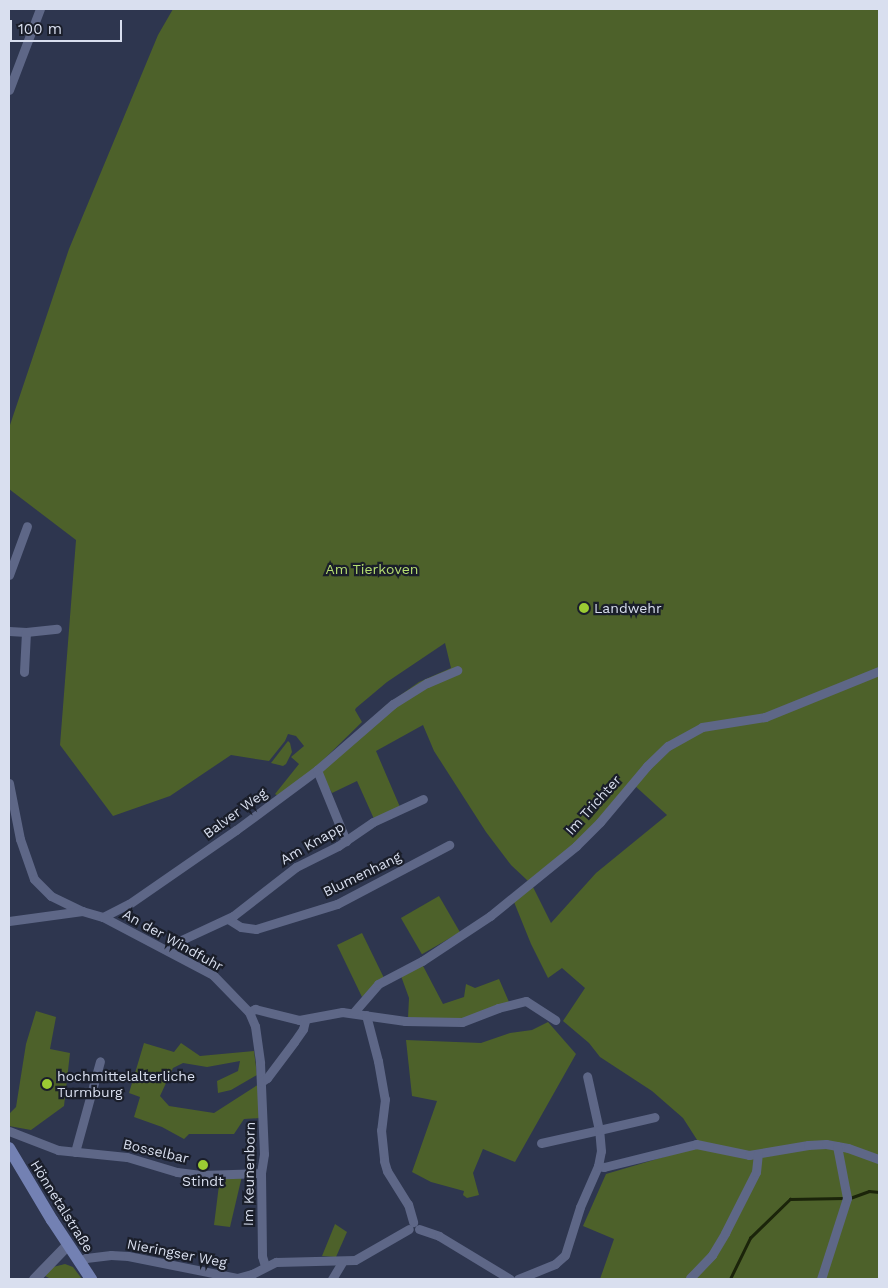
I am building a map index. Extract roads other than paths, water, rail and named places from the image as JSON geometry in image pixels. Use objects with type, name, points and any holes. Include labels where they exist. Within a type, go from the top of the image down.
[{"type":"main road","name":"Hönnetalstraße","points":[[9,1148],[67,1245],[90,1279]]},
{"type":"street","points":[[9,90],[40,9]]},
{"type":"street","points":[[9,575],[27,526]]},
{"type":"street","points":[[9,631],[26,632],[57,629]]},
{"type":"street","points":[[24,672],[26,632]]},
{"type":"street","name":"Balver Weg","points":[[103,916],[129,904],[236,830],[317,770],[392,704],[427,683],[457,670]]},
{"type":"street","name":"Im Trichter","points":[[354,1012],[378,984],[422,961],[490,916],[576,846],[600,822],[647,766],[668,746],[702,727],[765,717],[879,671]]},
{"type":"street","points":[[317,770],[346,840]]},
{"type":"street","points":[[9,783],[20,840],[34,879],[51,896],[82,911],[103,916]]},
{"type":"street","name":"Am Knapp","points":[[170,951],[178,942],[228,919],[292,869],[346,840],[373,822],[423,799]]},
{"type":"street","name":"Blumenhang","points":[[228,919],[241,927],[256,929],[328,907],[362,893],[449,845]]},
{"type":"street","points":[[9,921],[82,911]]},
{"type":"street","name":"An der Windfuhr","points":[[103,916],[213,975],[249,1012],[255,1026],[258,1048]]},
{"type":"street","points":[[249,1012],[255,1009],[305,1020],[342,1012],[354,1012],[405,1021],[462,1022],[498,1008],[526,1001],[531,1002],[555,1020]]},
{"type":"street","points":[[366,1015],[385,1099],[381,1130],[384,1161],[387,1171],[408,1204],[414,1226],[439,1236],[510,1279]]},
{"type":"street","points":[[261,1082],[267,1078],[294,1042],[303,1029],[305,1020]]},
{"type":"street","name":"Im Keunenborn","points":[[258,1048],[264,1154],[261,1173],[262,1256],[265,1266]]},
{"type":"street","points":[[75,1152],[100,1061]]},
{"type":"street","points":[[518,1279],[554,1264],[565,1255],[580,1207],[598,1166],[601,1151],[599,1130],[587,1076]]},
{"type":"street","points":[[542,1143],[655,1117]]},
{"type":"street","name":"Bosselbar","points":[[9,1130],[58,1150],[127,1157],[188,1174],[261,1173]]},
{"type":"street","points":[[598,1166],[604,1167],[696,1144],[712,1146],[738,1154],[758,1154],[808,1145],[837,1146],[879,1159]]},
{"type":"street","points":[[821,1279],[847,1198],[837,1146]]},
{"type":"street","points":[[690,1278],[712,1255],[726,1233],[756,1172],[758,1154]]},
{"type":"street","name":"Nieringser Weg","points":[[79,1262],[95,1257],[128,1256],[237,1278],[252,1274],[276,1262],[355,1260],[414,1226]]},
{"type":"street","points":[[34,1279],[67,1245]]},
{"type":"street","points":[[332,1279],[343,1261]]},
{"type":"waterway","points":[[850,1198],[869,1191],[879,1192]]},
{"type":"waterway","points":[[730,1279],[750,1238],[790,1199],[844,1198]]},
{"type":"place","name":"Landwehr","points":[[584,608]]},
{"type":"place","name":"hochmittelalterliche Turmburg","points":[[47,1084]]},
{"type":"place","name":"Stindt","points":[[203,1165]]},
{"type":"park label","name":"Am Tierkoven","points":[[372,569]]}]
